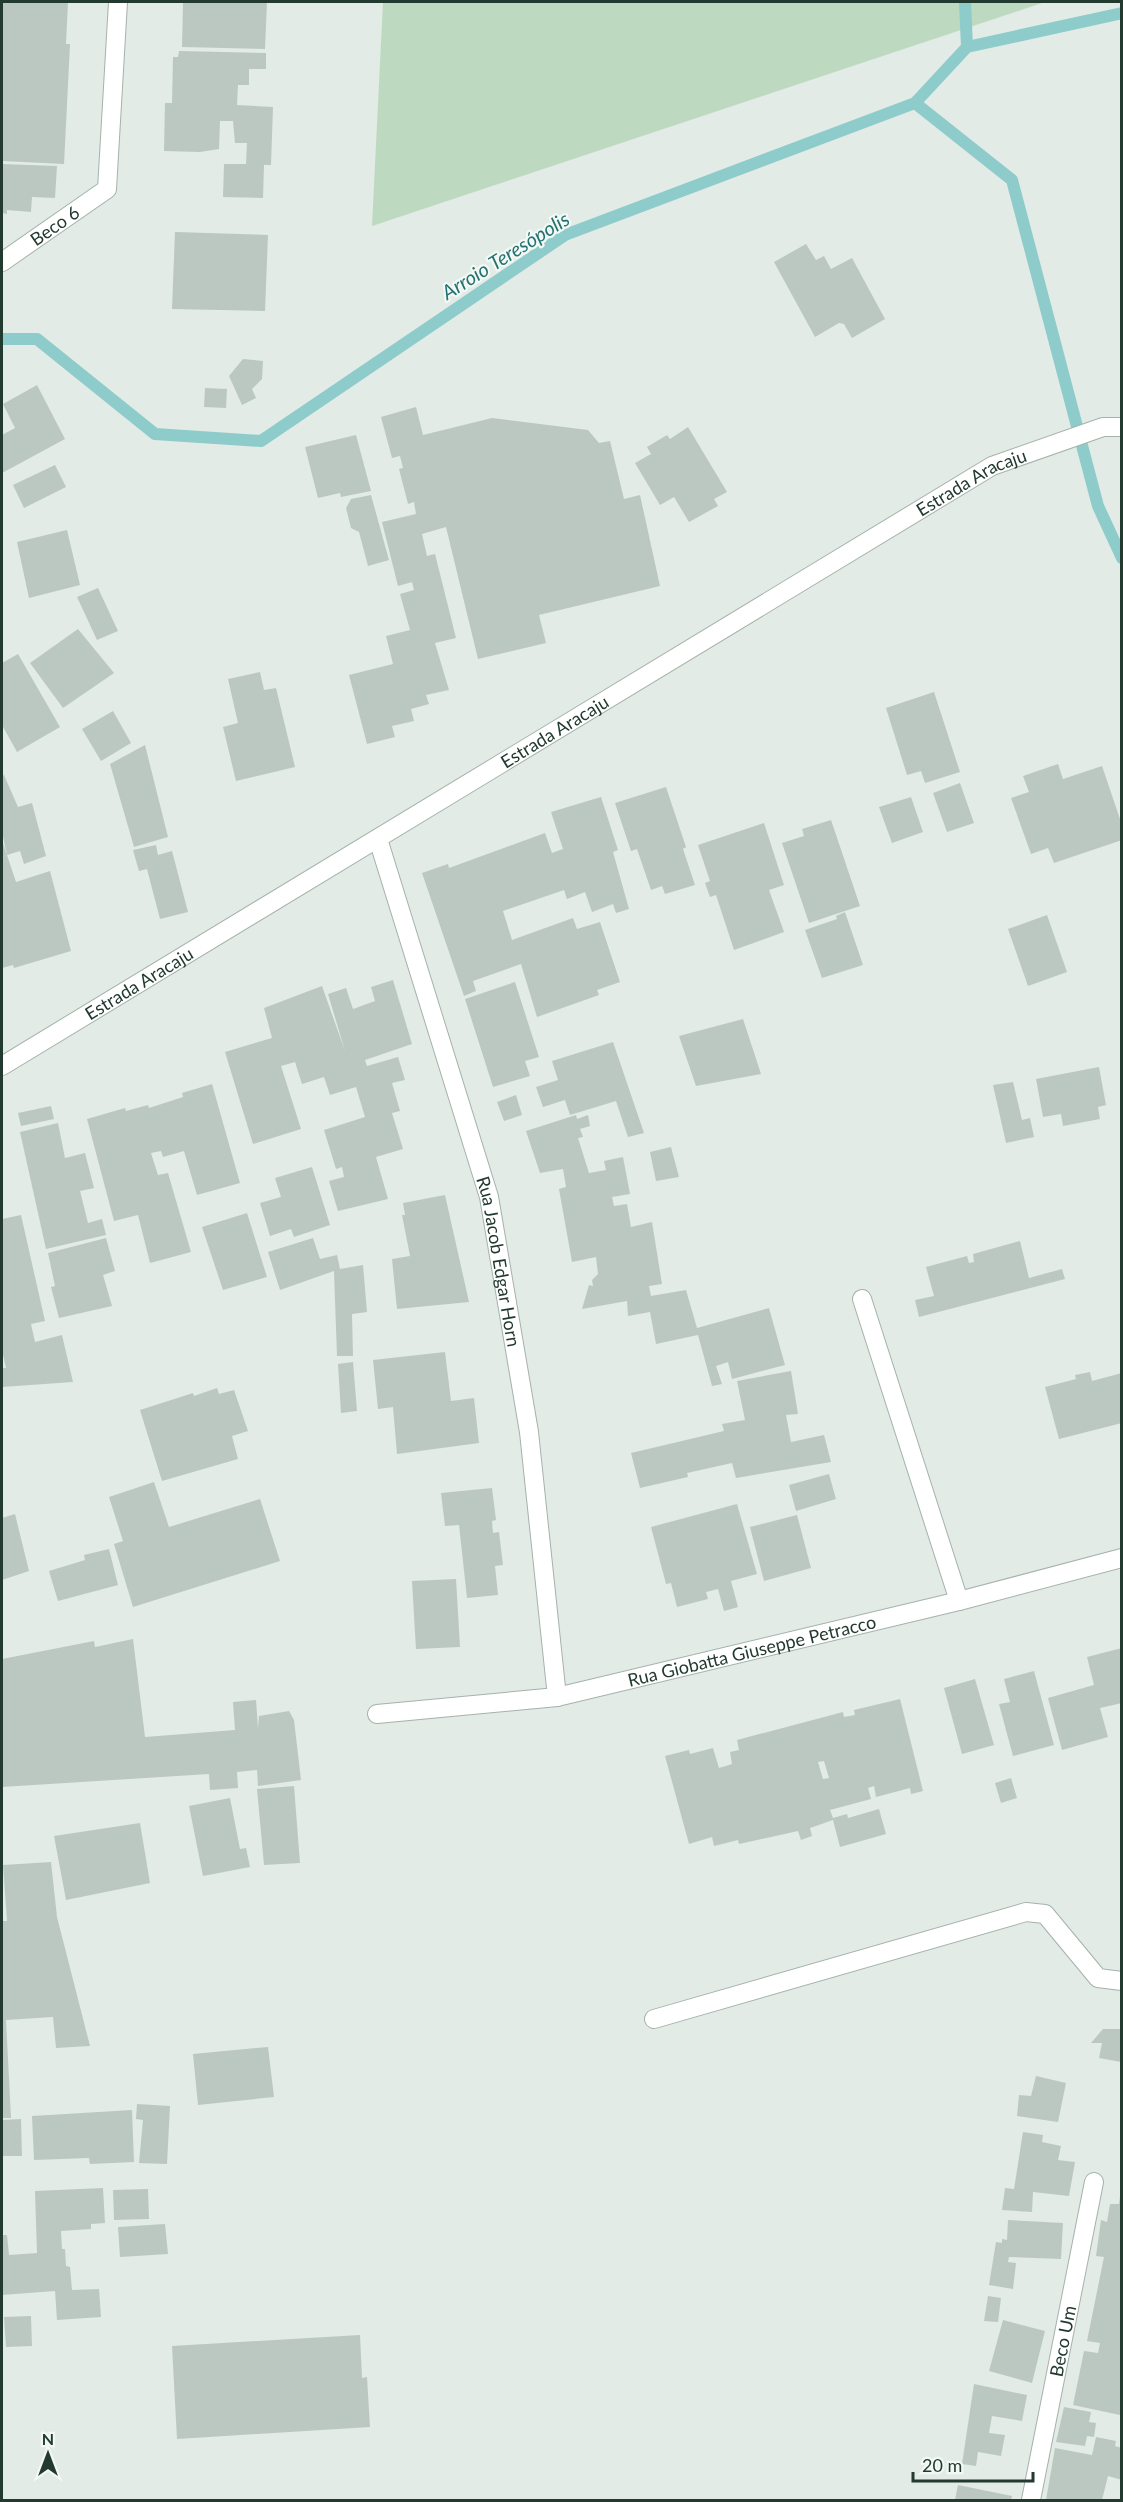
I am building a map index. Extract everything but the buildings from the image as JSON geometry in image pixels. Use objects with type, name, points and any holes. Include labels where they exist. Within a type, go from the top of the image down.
[{"type":"street","name":"Beco 6","points":[[2,262],[108,189],[118,2]]},
{"type":"street","name":"Estrada Aracaju","points":[[2,1066],[992,466],[1103,427],[1122,427]]},
{"type":"street","name":"Rua Jacob Edgar Horn","points":[[378,839],[489,1197],[529,1432],[557,1697]]},
{"type":"street","points":[[862,1299],[959,1601]]},
{"type":"street","name":"Rua Giobatta Giuseppe Petracco","points":[[376,1714],[557,1697],[959,1601],[1122,1558]]},
{"type":"street","points":[[654,2019],[1026,1912],[1045,1914],[1098,1978],[1122,1981]]},
{"type":"street","name":"Beco Um","points":[[1032,2500],[1094,2182]]},
{"type":"green space","points":[[383,2],[1045,2],[372,226]]},
{"type":"waterway","points":[[965,2],[967,47]]},
{"type":"waterway","name":"Arroio Teresópolis","points":[[2,339],[37,339],[155,434],[261,441],[565,235],[915,103],[967,47],[1122,13]]},
{"type":"waterway","points":[[915,103],[1012,180],[1098,506],[1122,558]]}]
